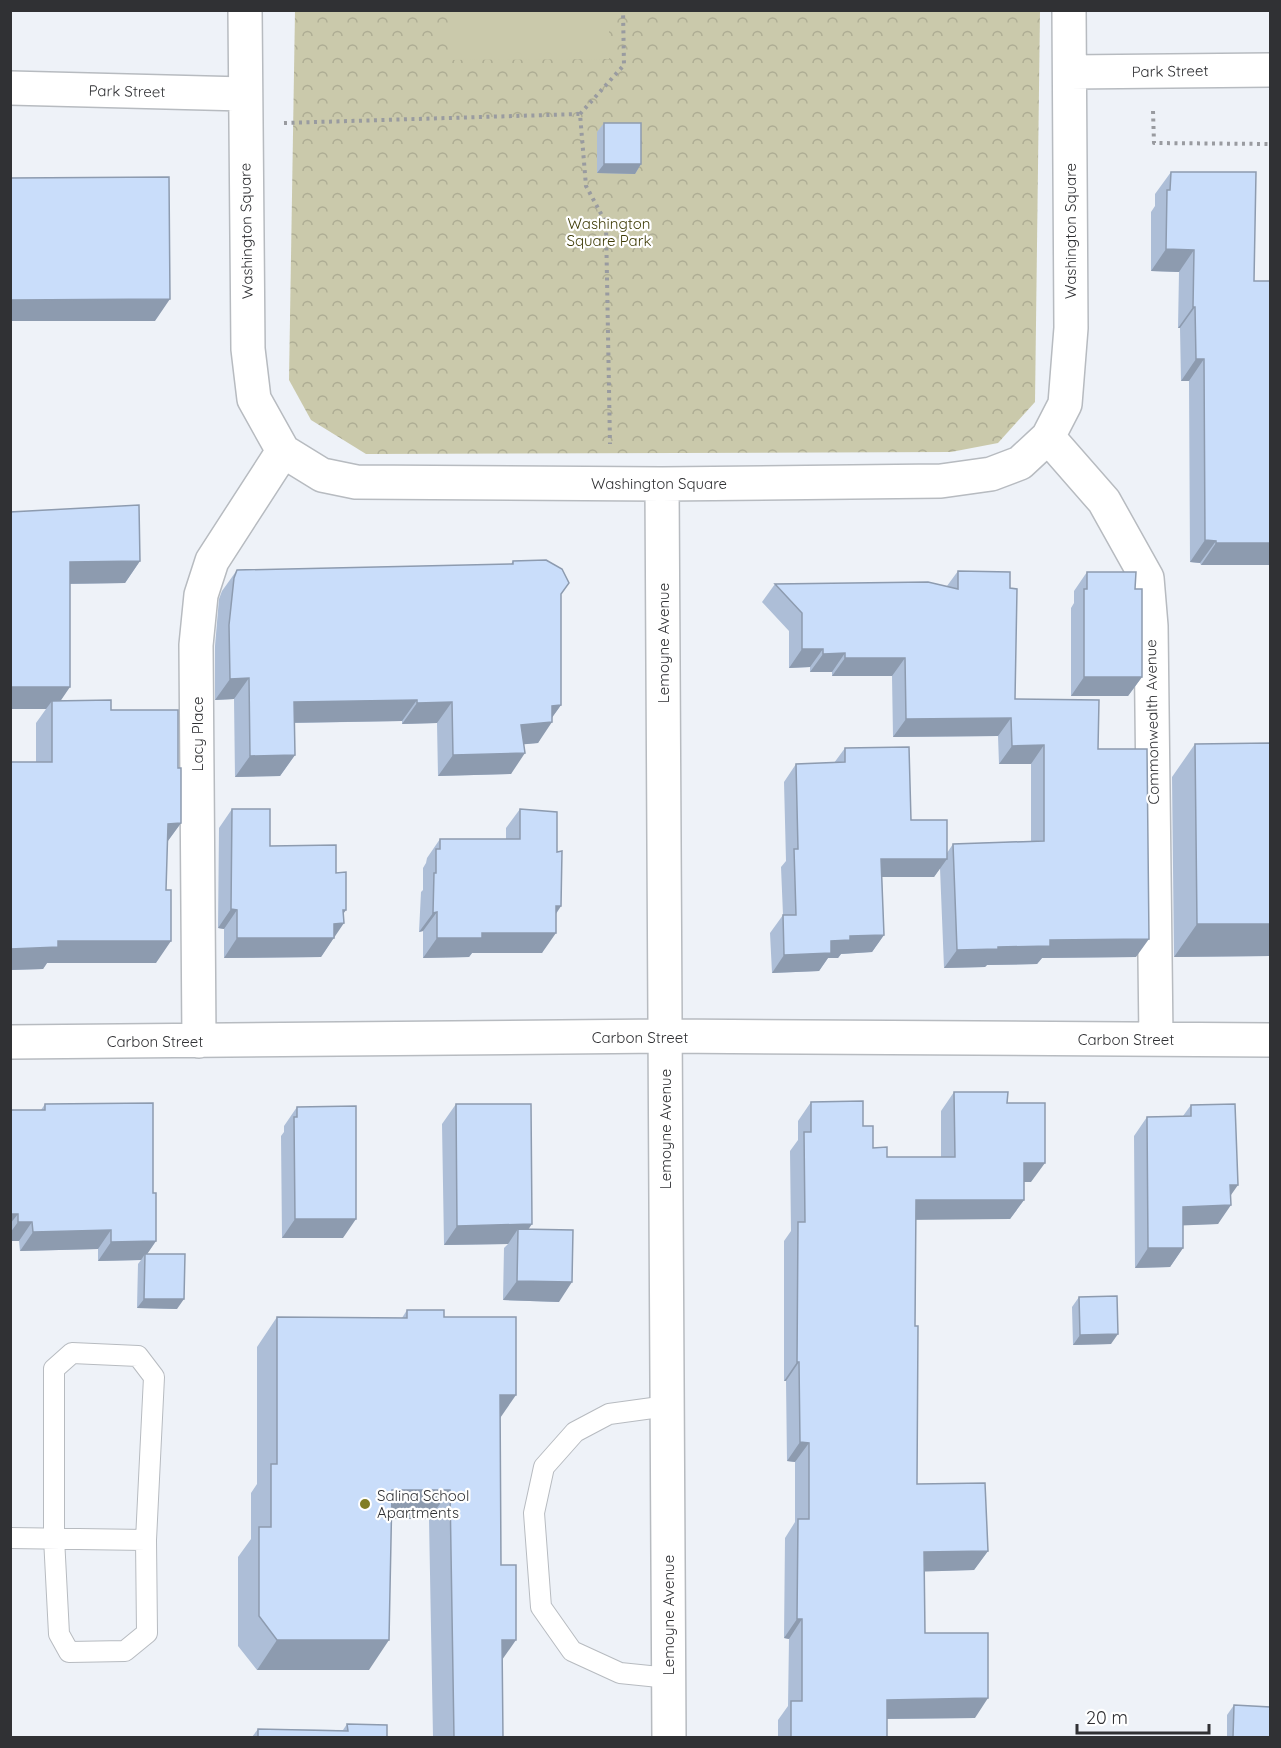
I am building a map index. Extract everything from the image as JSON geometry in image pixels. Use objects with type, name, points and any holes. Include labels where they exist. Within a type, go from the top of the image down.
[{"type":"street","name":"Washington Square","points":[[245,10],[244,109],[249,359],[254,399],[284,451],[322,475],[356,482],[611,484],[941,481],[991,474],[1020,463],[1048,437],[1065,404],[1071,328],[1069,10]]},
{"type":"street","name":"Park Street","points":[[1070,72],[1270,70]]},
{"type":"street","name":"Park Street","points":[[10,88],[244,109]]},
{"type":"street","name":"Commonwealth Avenue","points":[[1048,437],[1104,501],[1147,578],[1151,626],[1156,1039]]},
{"type":"street","name":"Lacy Place","points":[[199,1041],[196,645],[201,596],[212,561],[284,451]]},
{"type":"street","name":"Lemoyne Avenue","points":[[662,484],[669,1737]]},
{"type":"street","name":"Carbon Street","points":[[10,1042],[665,1036],[1270,1040]]},
{"type":"lane","points":[[72,1353],[138,1356],[154,1377],[146,1540],[147,1634],[125,1651],[69,1652],[59,1634],[54,1538],[54,1369],[72,1353]]},
{"type":"lane","points":[[667,1406],[609,1414],[575,1432],[544,1467],[534,1513],[541,1608],[572,1651],[620,1673],[669,1678]]},
{"type":"lane","points":[[10,1538],[146,1540]]},
{"type":"path","points":[[611,484],[606,223],[586,186],[580,114],[624,65],[623,10]]},
{"type":"path","points":[[244,109],[580,114]]},
{"type":"path","points":[[1153,110],[1154,143],[1270,144]]},
{"type":"green space","name":"Washington Square Park","points":[[295,11],[1040,11],[1035,402],[998,443],[951,452],[366,454],[311,420],[289,380]]},
{"type":"green space","points":[[450,11],[609,11],[609,59],[450,60]]},
{"type":"building","points":[[604,123],[641,123],[641,164],[604,164]]},
{"type":"building","points":[[1171,172],[1256,172],[1254,281],[1270,281],[1270,543],[1216,543],[1216,541],[1205,540],[1204,359],[1196,359],[1195,307],[1193,307],[1194,250],[1166,249],[1167,190],[1170,190]]},
{"type":"building","points":[[169,177],[170,299],[10,300],[10,178]]},
{"type":"building","points":[[139,505],[140,561],[70,562],[70,687],[10,687],[10,512]]},
{"type":"building","points":[[546,560],[562,569],[569,583],[561,594],[561,705],[552,706],[552,722],[521,725],[525,753],[453,755],[452,702],[417,703],[417,700],[294,702],[295,755],[250,756],[249,678],[230,679],[229,625],[234,578],[237,570],[513,564],[513,561]]},
{"type":"building","points":[[958,571],[1010,572],[1010,588],[1017,589],[1015,699],[1099,700],[1098,749],[1147,749],[1149,939],[1050,940],[1050,946],[957,950],[953,844],[1044,841],[1044,745],[1012,746],[1011,718],[906,719],[905,658],[845,658],[845,653],[823,654],[823,649],[802,649],[802,613],[775,584],[928,582],[958,589]]},
{"type":"building","points":[[1087,572],[1136,572],[1135,589],[1142,589],[1142,677],[1084,677],[1084,589],[1087,589]]},
{"type":"building","points":[[111,700],[111,710],[178,710],[181,823],[168,824],[166,890],[171,890],[171,941],[58,941],[58,947],[10,949],[10,762],[52,762],[52,701]]},
{"type":"building","points":[[1270,743],[1270,924],[1197,924],[1195,744]]},
{"type":"building","points":[[909,747],[911,820],[947,820],[947,859],[881,859],[884,935],[850,936],[850,940],[831,941],[831,953],[784,955],[783,915],[796,915],[794,849],[798,849],[796,764],[845,762],[845,748]]},
{"type":"building","points":[[232,809],[270,809],[270,846],[336,845],[336,873],[346,872],[346,910],[343,910],[344,923],[334,924],[334,938],[237,938],[237,910],[231,909]]},
{"type":"building","points":[[520,809],[557,812],[557,852],[562,851],[561,906],[556,906],[556,933],[482,933],[482,938],[437,938],[437,912],[433,913],[434,873],[436,873],[436,849],[440,849],[440,839],[520,839]]},
{"type":"building","points":[[954,1092],[1008,1092],[1007,1103],[1045,1103],[1045,1163],[1024,1163],[1024,1200],[916,1200],[917,1484],[985,1483],[988,1551],[924,1552],[925,1633],[988,1633],[988,1698],[887,1700],[887,1737],[791,1737],[791,1701],[802,1701],[802,1619],[797,1619],[798,1519],[809,1519],[809,1443],[800,1442],[799,1362],[797,1362],[798,1222],[805,1222],[804,1132],[811,1132],[811,1102],[863,1101],[863,1126],[873,1126],[873,1148],[887,1147],[887,1157],[955,1157]]},
{"type":"building","points":[[153,1103],[153,1193],[156,1193],[156,1241],[111,1242],[111,1230],[33,1232],[32,1222],[18,1222],[18,1214],[10,1214],[10,1110],[45,1110],[45,1104]]},
{"type":"building","points":[[456,1104],[531,1104],[532,1224],[457,1226]]},
{"type":"building","points":[[1235,1104],[1238,1185],[1230,1185],[1231,1205],[1183,1207],[1183,1248],[1148,1248],[1147,1117],[1191,1116],[1191,1105]]},
{"type":"building","points":[[356,1106],[356,1219],[295,1219],[294,1117],[297,1117],[297,1107]]},
{"type":"building","points":[[518,1229],[573,1230],[572,1282],[517,1281]]},
{"type":"building","points":[[145,1254],[185,1254],[184,1299],[144,1299]]},
{"type":"building","points":[[1117,1296],[1118,1334],[1080,1335],[1079,1297]]},
{"type":"building","name":"Salina School Apartments","points":[[407,1310],[444,1310],[444,1317],[516,1317],[516,1395],[500,1395],[501,1565],[516,1565],[516,1640],[502,1640],[503,1737],[454,1737],[450,1490],[392,1490],[389,1640],[277,1640],[259,1616],[259,1527],[271,1527],[271,1464],[277,1464],[277,1317],[407,1318]]},
{"type":"building","points":[[1234,1705],[1270,1707],[1270,1737],[1233,1737]]},
{"type":"building","points":[[347,1724],[387,1725],[387,1737],[258,1737],[258,1729],[348,1731]]},
{"type":"place","name":"Salina School Apartments","points":[[365,1504]]}]
